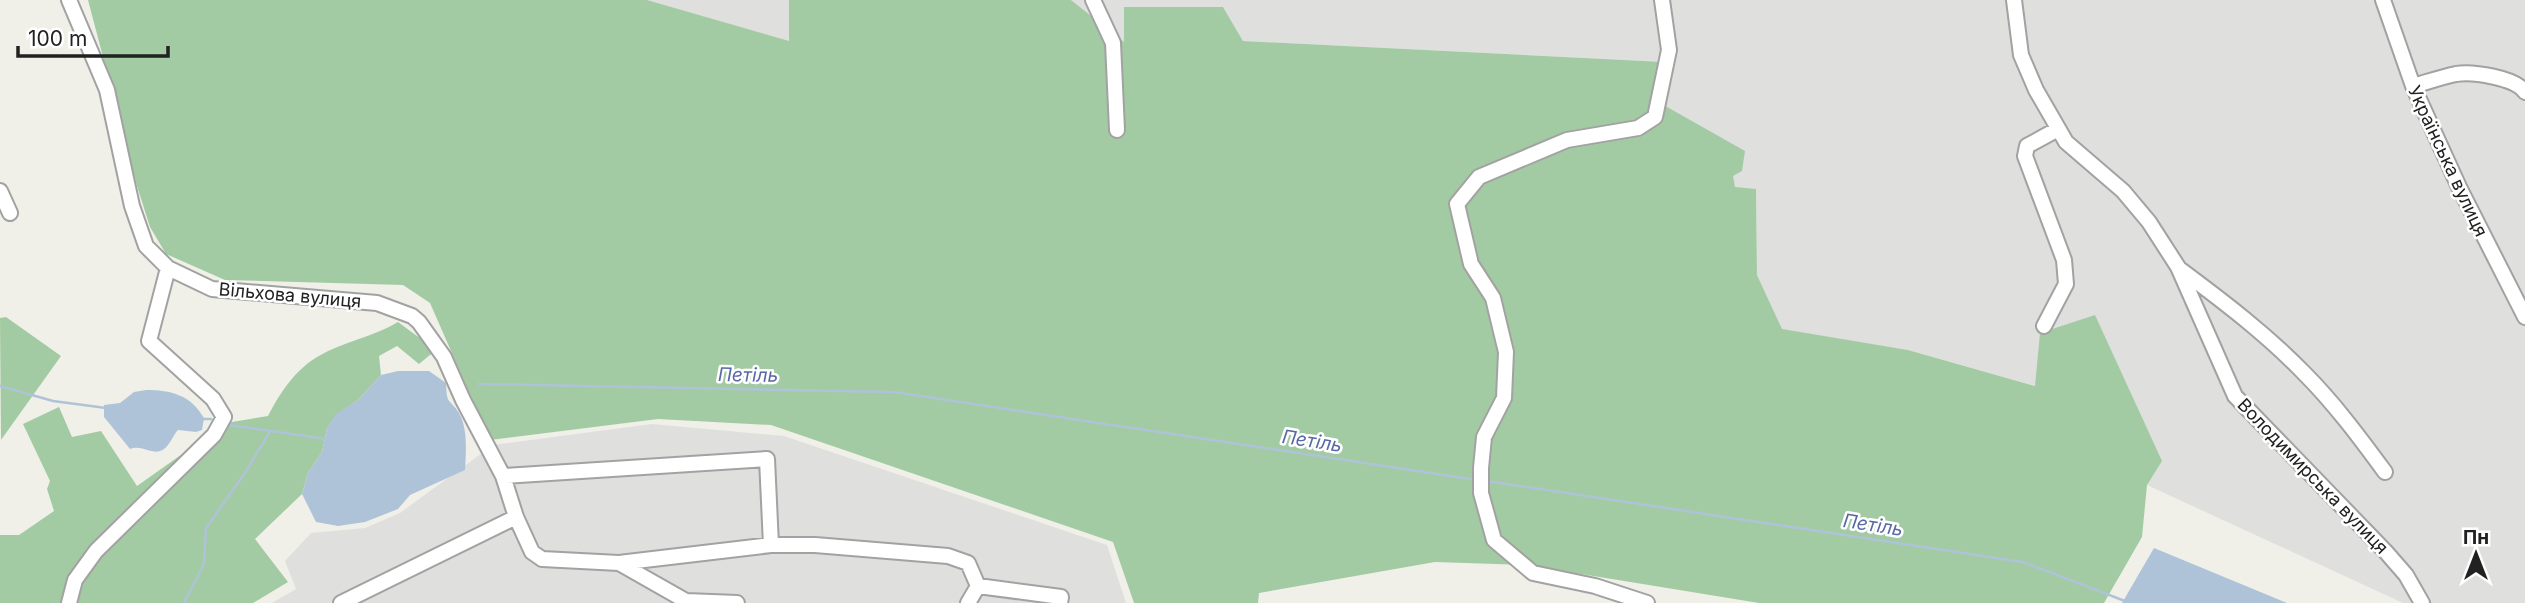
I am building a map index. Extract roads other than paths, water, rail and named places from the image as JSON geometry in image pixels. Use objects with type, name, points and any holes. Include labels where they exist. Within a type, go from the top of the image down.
[{"type":"street","points":[[69,0],[107,90],[132,206],[146,246],[168,268],[149,341],[213,399],[224,417],[214,435],[96,551],[75,580],[69,603]]},
{"type":"street","points":[[1093,0],[1113,43],[1117,130]]},
{"type":"street","points":[[1647,603],[1595,586],[1533,573],[1494,540],[1481,494],[1481,468],[1484,437],[1504,398],[1506,352],[1493,298],[1471,264],[1457,204],[1479,177],[1567,140],[1639,128],[1655,117],[1669,50],[1662,0]]},
{"type":"street","name":"Володимирська вулиця","points":[[2014,0],[2021,55],[2036,90],[2066,142],[2123,191],[2149,222],[2178,267],[2235,396],[2386,552],[2406,575],[2422,603]]},
{"type":"street","name":"Українська вулиця","points":[[2383,0],[2413,86],[2459,187],[2525,317]]},
{"type":"street","points":[[2413,86],[2459,74],[2498,77],[2522,87],[2525,92]]},
{"type":"street","points":[[2045,326],[2066,284],[2064,260],[2025,156],[2027,146],[2058,129]]},
{"type":"street","points":[[0,191],[10,213]]},
{"type":"street","name":"Володимирська вулиця","points":[[2178,267],[2243,316],[2305,373],[2385,472]]},
{"type":"street","name":"Вільхова вулиця","points":[[168,268],[212,289],[377,303],[412,316],[444,357],[503,476],[516,517],[532,552],[542,559],[619,563]]},
{"type":"street","points":[[503,476],[767,459],[771,545]]},
{"type":"street","points":[[341,603],[516,517]]},
{"type":"street","points":[[619,563],[771,545],[816,545],[948,556],[968,563],[978,586]]},
{"type":"street","points":[[619,563],[684,602],[737,603]]},
{"type":"street","points":[[968,603],[978,586]]},
{"type":"street","points":[[978,586],[1061,597],[1060,603]]},
{"type":"water","points":[[398,371],[429,371],[446,383],[448,398],[459,413],[464,426],[465,470],[410,495],[398,509],[365,522],[338,526],[316,522],[302,494],[308,473],[322,452],[327,428],[336,414],[358,400],[381,375]]},
{"type":"water","points":[[164,391],[187,399],[204,418],[202,430],[178,430],[168,445],[160,451],[130,449],[104,417],[104,405],[120,403],[134,392]]},
{"type":"water","points":[[2154,548],[2287,603],[2122,603]]},
{"type":"waterway","name":"Петіль","points":[[479,384],[894,392],[1477,480]]},
{"type":"waterway","points":[[0,386],[53,401],[106,408]]},
{"type":"waterway","name":"Петіль","points":[[203,419],[211,419]]},
{"type":"waterway","name":"Петіль","points":[[229,425],[326,439]]},
{"type":"waterway","name":"Петіль","points":[[184,603],[204,564],[206,528],[247,470],[270,431]]},
{"type":"waterway","name":"Петіль","points":[[1487,481],[2023,562],[2130,603]]}]
